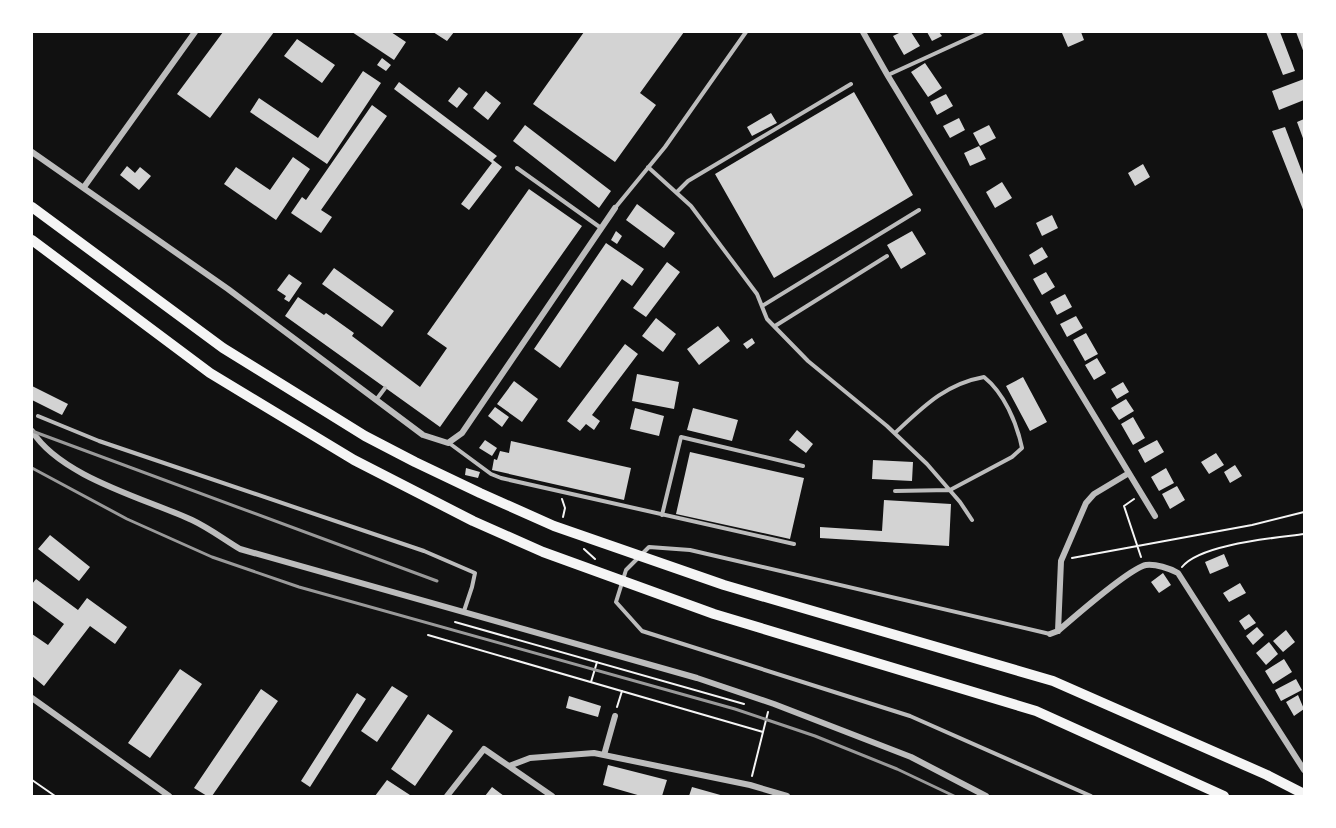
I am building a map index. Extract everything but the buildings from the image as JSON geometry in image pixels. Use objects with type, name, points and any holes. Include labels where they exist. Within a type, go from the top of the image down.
[{"type":"main road","points":[[32,207],[223,348],[365,436],[480,493],[554,526],[724,585],[1053,681],[1305,794]]},
{"type":"main road","points":[[32,240],[210,373],[354,460],[473,521],[543,552],[714,614],[1036,711],[1224,796]]},
{"type":"street","points":[[84,187],[195,32]]},
{"type":"street","points":[[863,32],[1155,516]]},
{"type":"street","points":[[32,152],[228,289],[423,435],[448,443],[462,433],[615,208]]},
{"type":"street","points":[[32,431],[40,444],[77,470],[133,497],[194,521],[240,549],[697,678],[774,704],[911,757],[986,796]]},
{"type":"street","points":[[1058,631],[1061,561],[1086,503],[1094,494],[1129,473]]},
{"type":"street","points":[[1050,634],[1058,631],[1115,584],[1145,565],[1168,568],[1178,573],[1305,770]]},
{"type":"street","points":[[32,698],[169,796]]},
{"type":"street","points":[[604,755],[615,716]]},
{"type":"street","points":[[447,796],[484,748],[552,796]]},
{"type":"street","points":[[509,766],[530,758],[594,753],[750,785],[787,796]]},
{"type":"lane","points":[[615,208],[665,147],[746,32]]},
{"type":"lane","points":[[888,76],[982,32]]},
{"type":"lane","points":[[677,192],[688,181],[851,84]]},
{"type":"lane","points":[[648,167],[691,206],[757,294],[767,319],[807,361],[895,433],[927,464],[972,520]]},
{"type":"lane","points":[[517,168],[601,228]]},
{"type":"lane","points":[[762,306],[919,210]]},
{"type":"lane","points":[[775,326],[887,256]]},
{"type":"lane","points":[[895,433],[944,391],[968,380],[984,377],[993,384],[1003,400],[1019,433],[1022,448],[1012,457],[950,490],[895,491]]},
{"type":"lane","points":[[376,400],[386,388]]},
{"type":"lane","points":[[38,416],[99,441],[424,551],[475,573],[464,611]]},
{"type":"lane","points":[[662,515],[681,437],[803,466]]},
{"type":"lane","points":[[448,443],[491,474],[501,478],[794,544]]},
{"type":"lane","points":[[1050,634],[690,550],[649,547],[627,570],[616,602],[642,631],[910,716],[1091,796]]},
{"type":"path","points":[[1142,494],[1124,506],[1145,565]]},
{"type":"path","points":[[563,517],[565,508]]},
{"type":"path","points":[[1061,561],[1089,553],[1252,525],[1305,512]]},
{"type":"path","points":[[1178,573],[1187,561],[1219,547],[1305,534]]},
{"type":"path","points":[[455,622],[753,707]]},
{"type":"path","points":[[428,635],[763,732]]},
{"type":"path","points":[[591,682],[601,651]]},
{"type":"path","points":[[615,716],[622,691]]},
{"type":"path","points":[[750,785],[769,711],[765,710]]},
{"type":"path","points":[[32,780],[55,796]]},
{"type":"railway","points":[[32,431],[437,581]]},
{"type":"railway","points":[[32,468],[127,519],[212,557],[299,587],[735,709],[815,736],[897,769],[954,796]]}]
